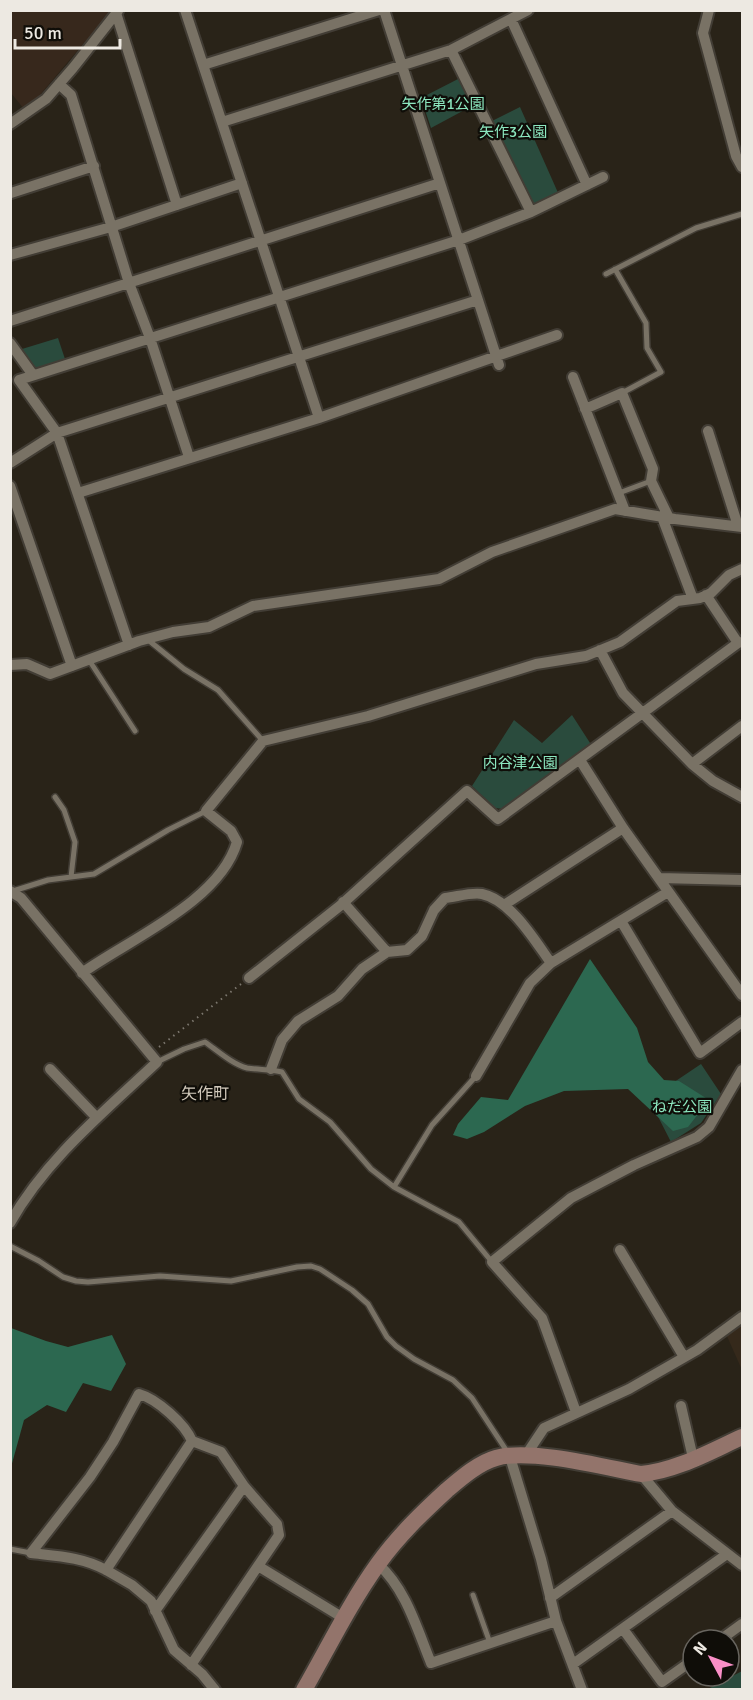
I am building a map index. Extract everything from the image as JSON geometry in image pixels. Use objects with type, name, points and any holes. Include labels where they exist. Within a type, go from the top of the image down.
[{"type":"street","points":[[185,10],[319,417]]},
{"type":"street","points":[[203,65],[379,10]]},
{"type":"street","points":[[384,10],[498,361]]},
{"type":"street","points":[[222,122],[451,50],[528,10]]},
{"type":"street","points":[[709,10],[704,33],[736,156],[742,167]]},
{"type":"street","points":[[10,124],[38,106],[59,84],[117,12]]},
{"type":"street","points":[[117,12],[177,205]]},
{"type":"street","points":[[511,19],[587,185]]},
{"type":"street","points":[[451,50],[531,212]]},
{"type":"street","points":[[59,84],[71,95],[129,283],[150,338],[189,457]]},
{"type":"street","points":[[11,193],[94,166]]},
{"type":"street","points":[[129,645],[57,433],[19,380],[459,240],[531,212],[603,177]]},
{"type":"street","points":[[10,255],[111,227],[242,183]]},
{"type":"street","points":[[10,321],[440,183]]},
{"type":"street","points":[[11,461],[57,433],[478,300]]},
{"type":"street","points":[[78,493],[498,361],[557,335]]},
{"type":"street","points":[[10,343],[33,375]]},
{"type":"street","points":[[573,377],[625,511]]},
{"type":"street","points":[[585,409],[622,393],[653,470],[651,481],[693,599]]},
{"type":"street","points":[[10,665],[27,664],[50,674],[147,639],[173,632],[209,627],[253,606],[439,579],[492,552],[615,509],[665,518],[740,526],[708,431]]},
{"type":"street","points":[[10,486],[72,666]]},
{"type":"street","points":[[82,973],[107,955],[165,922],[190,903],[220,874],[233,856],[237,842],[231,831],[206,811],[263,741],[368,716],[536,664],[585,656],[620,642],[677,602],[711,593],[729,575],[742,568]]},
{"type":"street","points":[[249,978],[344,902],[467,791],[498,819],[740,642],[706,595]]},
{"type":"street","points":[[600,650],[623,693],[692,764],[713,782],[742,797]]},
{"type":"street","points":[[692,764],[742,726]]},
{"type":"street","points":[[580,760],[623,828],[742,995]]},
{"type":"street","points":[[504,905],[623,828]]},
{"type":"street","points":[[659,878],[741,881]]},
{"type":"street","points":[[10,1223],[15,1204],[153,1058],[21,898],[12,891]]},
{"type":"street","points":[[476,1076],[530,983],[551,963],[668,892]]},
{"type":"street","points":[[271,1069],[282,1040],[298,1021],[338,996],[362,969],[387,952],[407,950],[422,936],[434,910],[445,898],[482,894],[504,905],[522,923],[551,963]]},
{"type":"street","points":[[344,902],[387,952]]},
{"type":"street","points":[[621,921],[700,1053],[742,1022]]},
{"type":"street","points":[[50,1069],[98,1118]]},
{"type":"street","points":[[576,1412],[542,1318],[492,1262],[571,1198],[634,1165],[697,1137],[709,1127],[742,1070]]},
{"type":"street","points":[[620,1250],[684,1357]]},
{"type":"street","points":[[518,1456],[544,1428],[629,1389],[684,1357],[742,1317]]},
{"type":"street","points":[[31,1554],[90,1477],[113,1442],[139,1394],[149,1396],[188,1430],[192,1441],[221,1452],[244,1486],[277,1524],[279,1535],[191,1665]]},
{"type":"street","points":[[681,1406],[693,1458]]},
{"type":"street","points":[[304,1689],[378,1564],[423,1512],[457,1482],[496,1458],[518,1456],[641,1474],[653,1473],[742,1437]]},
{"type":"street","points":[[105,1570],[192,1441]]},
{"type":"street","points":[[518,1456],[556,1621],[582,1689]]},
{"type":"street","points":[[641,1474],[672,1511],[742,1565]]},
{"type":"street","points":[[155,1611],[244,1486]]},
{"type":"street","points":[[550,1598],[672,1511]]},
{"type":"street","points":[[31,1554],[75,1558],[105,1570],[132,1585],[150,1601],[174,1650],[215,1689]]},
{"type":"street","points":[[573,1664],[727,1554]]},
{"type":"street","points":[[378,1564],[388,1574],[411,1612],[431,1663],[556,1621]]},
{"type":"street","points":[[258,1566],[345,1619]]},
{"type":"street","points":[[623,1629],[662,1682],[681,1669]]},
{"type":"lane","points":[[606,274],[696,228],[742,214]]},
{"type":"lane","points":[[615,269],[646,323],[647,348],[661,372],[622,393]]},
{"type":"lane","points":[[618,494],[651,481]]},
{"type":"lane","points":[[147,639],[183,669],[218,690],[263,741]]},
{"type":"lane","points":[[89,660],[135,731]]},
{"type":"lane","points":[[55,796],[64,810],[75,842],[72,877]]},
{"type":"lane","points":[[12,891],[48,880],[94,874],[168,830],[206,811]]},
{"type":"lane","points":[[153,1058],[205,1042],[236,1064],[282,1072],[299,1100],[330,1122],[371,1169],[394,1187],[459,1222],[492,1262]]},
{"type":"lane","points":[[394,1187],[432,1125],[476,1076]]},
{"type":"lane","points":[[10,1246],[63,1277],[88,1282],[160,1276],[231,1281],[297,1267],[311,1266],[320,1269],[352,1290],[368,1304],[387,1336],[396,1346],[414,1359],[453,1380],[472,1398],[518,1456]]},
{"type":"lane","points":[[10,1549],[31,1554]]},
{"type":"lane","points":[[473,1595],[490,1643]]},
{"type":"path","points":[[153,1058],[249,978]]},
{"type":"shaded area","points":[[10,11],[111,11],[39,96],[24,109],[11,93]]},
{"type":"shaded area","points":[[742,1324],[742,1370],[726,1334]]},
{"type":"green space","name":"矢作第1公園","points":[[458,79],[472,106],[431,128],[421,98]]},
{"type":"green space","name":"矢作3公園","points":[[520,107],[559,195],[537,205],[528,201],[490,122]]},
{"type":"green space","points":[[58,338],[66,362],[43,370],[33,367],[22,349]]},
{"type":"green space","name":"内谷津公園","points":[[572,715],[592,746],[503,809],[495,808],[472,786],[514,720],[542,743]]},
{"type":"green space","points":[[590,959],[637,1028],[648,1062],[664,1080],[679,1081],[709,1100],[688,1127],[673,1131],[628,1089],[564,1091],[525,1106],[484,1132],[467,1139],[453,1135],[458,1124],[481,1097],[508,1100]]},
{"type":"green space","name":"ねだ公園","points":[[701,1064],[721,1094],[701,1123],[671,1142],[649,1099]]},
{"type":"green space","points":[[11,1328],[68,1347],[112,1335],[126,1364],[111,1391],[83,1383],[66,1412],[47,1405],[24,1420],[11,1467]]},
{"type":"green space","points":[[741,1672],[742,1689],[708,1689],[741,1688]]},
{"type":"district","name":"矢作町","points":[[205,1093]]}]
